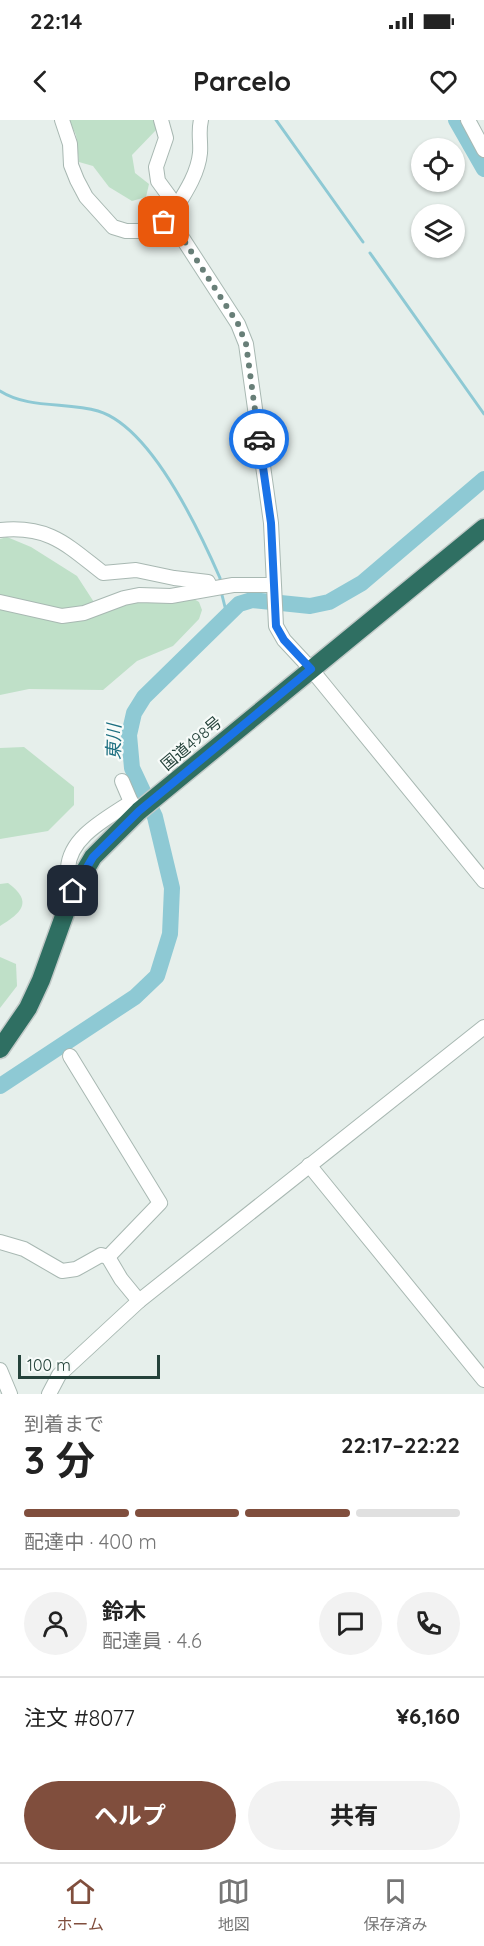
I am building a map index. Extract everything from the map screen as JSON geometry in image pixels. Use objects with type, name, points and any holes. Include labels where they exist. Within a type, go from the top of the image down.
[{"type":"highway","name":"国道498号","points":[[0,1049],[28,1008],[41,980],[73,891],[93,857],[135,807],[159,794],[484,528]]},
{"type":"street","points":[[62,120],[70,144],[70,165],[77,180],[86,197],[113,227],[126,231],[139,231],[164,222],[172,222]]},
{"type":"street","points":[[161,120],[166,138],[156,167],[158,181],[177,207]]},
{"type":"street","points":[[201,120],[198,164],[172,214],[172,222],[238,324],[246,344],[271,523],[276,626],[284,640],[311,669],[484,881]]},
{"type":"street","points":[[468,120],[484,150]]},
{"type":"street","points":[[0,530],[23,528],[59,539],[103,573],[136,570],[174,579],[208,582],[211,588]]},
{"type":"street","points":[[0,602],[62,616],[84,613],[124,598],[139,595],[171,596],[233,585],[273,588]]},
{"type":"street","points":[[122,781],[135,807]]},
{"type":"street","points":[[49,1394],[59,1376],[139,1301],[484,1027]]},
{"type":"street","points":[[70,1056],[160,1203],[108,1257]]},
{"type":"street","points":[[309,1165],[484,1380]]},
{"type":"street","points":[[0,1242],[24,1249],[62,1271],[76,1269],[101,1255],[108,1257],[121,1279],[139,1301]]},
{"type":"street","points":[[0,1370],[10,1394]]},
{"type":"green space","points":[[69,120],[158,120],[157,129],[132,155],[135,173],[149,184],[146,197],[132,201],[109,187],[93,166],[79,162],[76,135]]},
{"type":"green space","points":[[7,537],[31,547],[77,576],[101,613],[131,601],[189,596],[199,602],[202,610],[199,619],[173,646],[137,661],[103,690],[29,689],[0,695],[0,539]]},
{"type":"green space","points":[[24,747],[74,787],[74,805],[48,831],[0,839],[0,748]]},
{"type":"green space","points":[[8,883],[21,896],[22,907],[19,912],[0,926],[0,884]]},
{"type":"green space","points":[[0,957],[16,964],[17,986],[0,1008]]},
{"type":"waterway","points":[[276,120],[363,242]]},
{"type":"waterway","points":[[456,120],[484,169]]},
{"type":"waterway","points":[[370,253],[484,414]]},
{"type":"waterway","points":[[0,391],[11,397],[35,403],[98,411],[118,421],[136,437],[171,482],[200,534],[220,578],[220,585]]},
{"type":"waterway","name":"東川","points":[[0,1086],[135,997],[157,976],[170,934],[172,888],[155,817],[132,768],[129,735],[134,713],[144,697],[239,604],[252,600],[310,606],[329,602],[362,583],[484,479]]},
{"type":"waterway","points":[[221,591],[227,615]]},
{"type":"way so far","points":[[164,222],[172,222],[243,334],[259,439]]},
{"type":"route","points":[[73,891],[93,857],[139,811],[311,669],[284,640],[276,626],[271,523],[259,439]]}]
